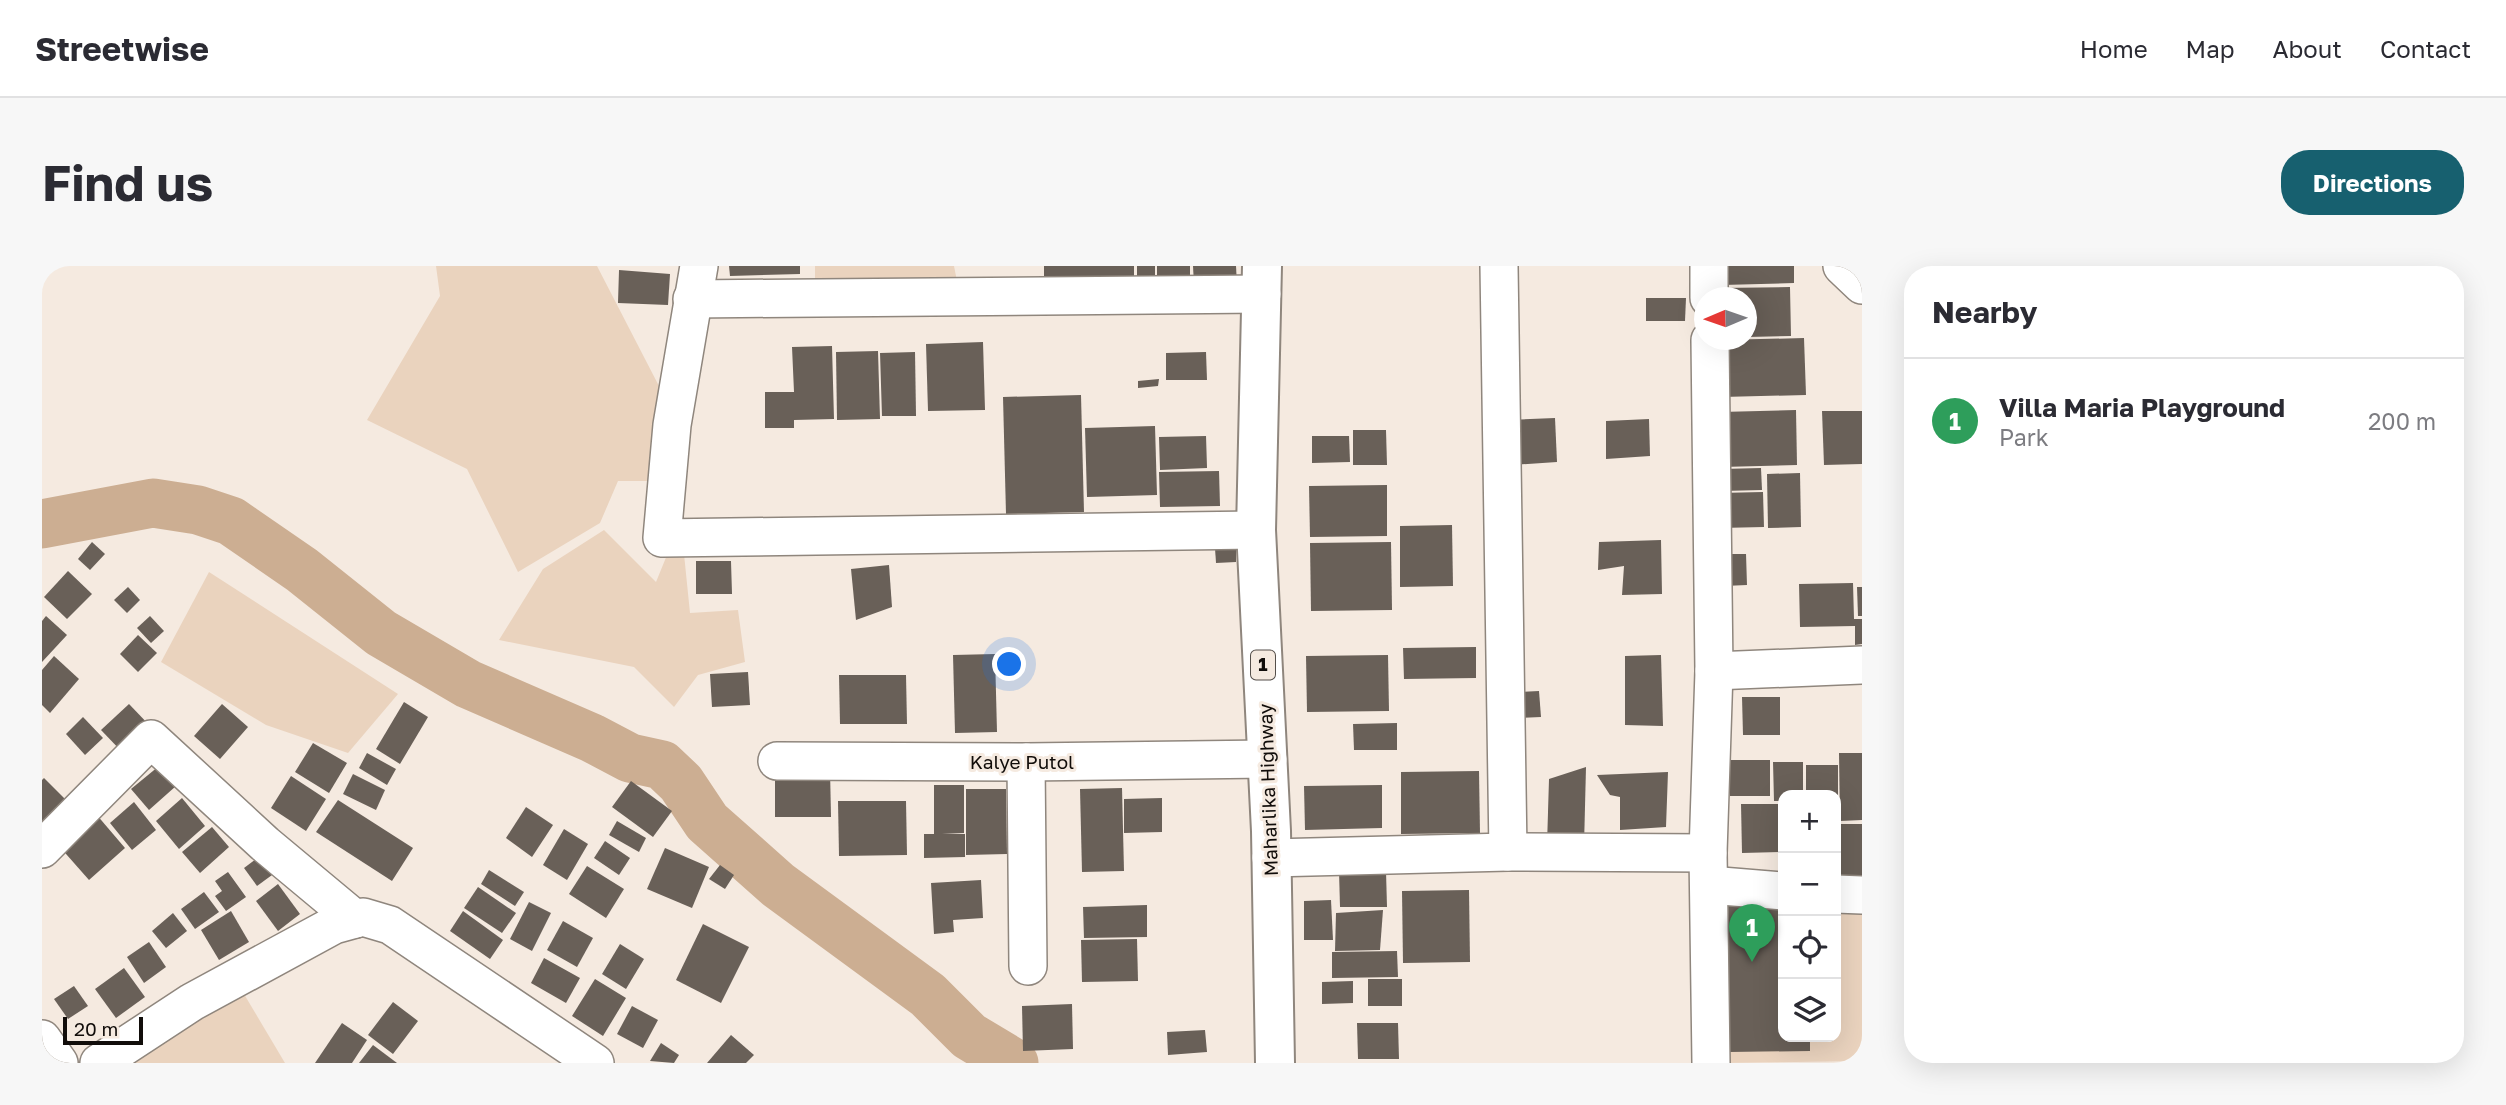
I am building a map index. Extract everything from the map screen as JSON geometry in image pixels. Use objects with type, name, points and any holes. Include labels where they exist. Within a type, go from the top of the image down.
[{"type":"highway","name":"Maharlika Highway","points":[[1262,280],[1256,530],[1268,759],[1275,1063]]},
{"type":"street","points":[[1499,266],[1508,852]]},
{"type":"street","points":[[1709,266],[1709,287]]},
{"type":"street","points":[[1842,266],[1862,285]]},
{"type":"street","points":[[1256,530],[663,538],[671,425],[696,282],[1262,280]]},
{"type":"street","points":[[1710,350],[1714,671],[1709,869],[1711,1063]]},
{"type":"street","points":[[1714,671],[1862,665]]},
{"type":"street","points":[[42,849],[152,739],[265,844],[355,919]]},
{"type":"street","name":"Kalye Putol","points":[[777,761],[1268,759]]},
{"type":"street","points":[[1026,762],[1028,966]]},
{"type":"street","points":[[1271,858],[1508,852],[1709,869],[1778,890]]},
{"type":"street","points":[[1841,894],[1862,895]]},
{"type":"street","points":[[99,1063],[192,1002],[334,925],[363,916],[390,925],[595,1063]]},
{"type":"street","points":[[42,1039],[60,1063]]},
{"type":"shaded area","points":[[436,266],[597,266],[661,390],[651,481],[618,481],[600,523],[518,572],[467,469],[367,420],[440,296]]},
{"type":"shaded area","points":[[815,266],[954,266],[958,286],[815,284]]},
{"type":"shaded area","points":[[604,530],[656,582],[667,555],[684,554],[690,613],[738,610],[745,662],[698,675],[674,707],[634,667],[499,640],[543,569]]},
{"type":"shaded area","points":[[209,572],[398,694],[348,753],[266,725],[161,662]]},
{"type":"shaded area","points":[[1862,885],[1862,1061],[1723,1063],[1719,886],[1778,886],[1778,1042],[1841,1042],[1841,886]]},
{"type":"shaded area","points":[[241,989],[285,1063],[114,1063]]},
{"type":"building","points":[[729,266],[800,266],[800,274],[730,276]]},
{"type":"building","points":[[1044,266],[1134,266],[1134,281],[1044,279]]},
{"type":"building","points":[[1137,266],[1155,266],[1155,286],[1137,286]]},
{"type":"building","points":[[1157,266],[1190,266],[1190,289],[1157,289]]},
{"type":"building","points":[[1193,266],[1236,266],[1237,284],[1194,285]]},
{"type":"building","points":[[1722,266],[1794,266],[1794,283],[1722,285]]},
{"type":"building","points":[[619,270],[670,274],[668,305],[618,303]]},
{"type":"building","points":[[1757,287],[1790,287],[1791,336],[1757,337]]},
{"type":"building","points":[[1646,298],[1686,298],[1685,321],[1646,321]]},
{"type":"building","points":[[1804,338],[1806,395],[1722,397],[1721,350],[1757,350],[1757,339]]},
{"type":"building","points":[[983,342],[985,410],[928,411],[926,344]]},
{"type":"building","points":[[832,346],[834,419],[794,420],[794,428],[765,428],[765,392],[794,392],[792,347]]},
{"type":"building","points":[[878,351],[880,419],[837,420],[836,352]]},
{"type":"building","points":[[915,352],[916,416],[882,416],[880,353]]},
{"type":"building","points":[[1206,352],[1207,380],[1166,380],[1166,353]]},
{"type":"building","points":[[1159,379],[1158,386],[1138,388],[1138,381]]},
{"type":"building","points":[[1081,395],[1084,512],[1006,514],[1003,397]]},
{"type":"building","points":[[1796,410],[1797,465],[1721,467],[1720,412]]},
{"type":"building","points":[[1822,411],[1862,411],[1862,464],[1824,465]]},
{"type":"building","points":[[1555,418],[1557,462],[1511,465],[1509,420]]},
{"type":"building","points":[[1649,419],[1650,456],[1606,459],[1606,421]]},
{"type":"building","points":[[1155,426],[1157,495],[1087,497],[1085,428]]},
{"type":"building","points":[[1353,430],[1386,430],[1387,465],[1353,465]]},
{"type":"building","points":[[1206,436],[1207,468],[1160,470],[1159,437]]},
{"type":"building","points":[[1312,436],[1349,436],[1350,462],[1312,463]]},
{"type":"building","points":[[1761,468],[1762,490],[1722,491],[1722,469]]},
{"type":"building","points":[[1219,471],[1220,506],[1160,507],[1159,472]]},
{"type":"building","points":[[1800,473],[1801,527],[1768,528],[1767,474]]},
{"type":"building","points":[[1387,485],[1387,536],[1310,537],[1309,486]]},
{"type":"building","points":[[1763,492],[1764,527],[1720,528],[1719,493]]},
{"type":"building","points":[[1452,525],[1453,586],[1400,587],[1400,526]]},
{"type":"building","points":[[1661,540],[1662,594],[1622,595],[1624,566],[1598,570],[1599,542]]},
{"type":"building","points":[[92,542],[105,554],[90,570],[78,559]]},
{"type":"building","points":[[1391,542],[1392,610],[1311,611],[1310,543]]},
{"type":"building","points":[[1236,547],[1236,562],[1216,563],[1215,548]]},
{"type":"building","points":[[1723,554],[1746,554],[1747,585],[1724,586]]},
{"type":"building","points":[[696,561],[731,561],[732,594],[696,594]]},
{"type":"building","points":[[889,565],[892,607],[856,620],[851,569]]},
{"type":"building","points":[[68,571],[92,594],[67,619],[44,597]]},
{"type":"building","points":[[1853,583],[1854,619],[1862,619],[1862,644],[1855,645],[1855,626],[1800,627],[1799,584]]},
{"type":"building","points":[[128,587],[140,600],[127,613],[114,600]]},
{"type":"building","points":[[1857,587],[1862,587],[1862,616],[1858,616]]},
{"type":"building","points":[[46,616],[67,635],[42,662],[42,621]]},
{"type":"building","points":[[150,616],[164,631],[151,643],[137,628]]},
{"type":"building","points":[[138,635],[157,653],[138,672],[120,654]]},
{"type":"building","points":[[1476,647],[1476,678],[1404,679],[1403,648]]},
{"type":"building","points":[[995,654],[997,732],[955,733],[953,655]]},
{"type":"building","points":[[1388,655],[1389,711],[1307,712],[1306,656]]},
{"type":"building","points":[[1661,655],[1663,726],[1625,725],[1625,656]]},
{"type":"building","points":[[54,656],[79,679],[50,713],[42,705],[42,670]]},
{"type":"building","points":[[748,672],[750,705],[712,707],[710,674]]},
{"type":"building","points":[[839,675],[906,675],[907,724],[840,724]]},
{"type":"building","points":[[1539,691],[1541,717],[1518,718],[1516,692]]},
{"type":"building","points":[[1742,697],[1780,697],[1780,735],[1743,735]]},
{"type":"building","points":[[404,702],[428,717],[400,764],[376,749]]},
{"type":"building","points":[[129,704],[152,728],[124,754],[101,730]]},
{"type":"building","points":[[222,704],[248,727],[220,759],[194,736]]},
{"type":"building","points":[[83,717],[103,738],[85,755],[66,734]]},
{"type":"building","points":[[1397,723],[1397,750],[1354,750],[1353,724]]},
{"type":"building","points":[[313,743],[347,763],[329,793],[295,772]]},
{"type":"building","points":[[367,753],[396,769],[387,785],[359,768]]},
{"type":"building","points":[[1839,753],[1862,753],[1862,820],[1841,821]]},
{"type":"building","points":[[1730,760],[1770,760],[1770,796],[1730,796]]},
{"type":"building","points":[[1773,762],[1803,762],[1803,790],[1778,790],[1778,801],[1774,801]]},
{"type":"building","points":[[1806,765],[1838,765],[1838,790],[1806,790]]},
{"type":"building","points":[[159,766],[176,786],[149,810],[131,789]]},
{"type":"building","points":[[1586,767],[1584,846],[1547,845],[1549,779]]},
{"type":"building","points":[[775,769],[830,769],[831,817],[775,817]]},
{"type":"building","points":[[1479,771],[1480,833],[1401,834],[1401,772]]},
{"type":"building","points":[[1668,772],[1666,827],[1620,830],[1620,797],[1610,795],[1597,775]]},
{"type":"building","points":[[353,774],[385,790],[376,810],[343,794]]},
{"type":"building","points":[[291,776],[326,799],[306,831],[271,808]]},
{"type":"building","points":[[44,778],[76,810],[42,826],[42,780]]},
{"type":"building","points":[[631,781],[672,811],[653,837],[612,807]]},
{"type":"building","points":[[934,785],[964,785],[964,833],[942,834],[965,834],[965,857],[924,858],[924,834],[934,834]]},
{"type":"building","points":[[1382,785],[1382,828],[1305,830],[1304,786]]},
{"type":"building","points":[[1122,788],[1124,871],[1082,872],[1080,789]]},
{"type":"building","points":[[966,789],[1006,789],[1007,854],[966,855]]},
{"type":"building","points":[[182,798],[205,826],[179,849],[156,821]]},
{"type":"building","points":[[1162,798],[1162,832],[1124,833],[1124,799]]},
{"type":"building","points":[[338,800],[413,848],[392,881],[316,832]]},
{"type":"building","points":[[838,801],[906,801],[907,855],[839,856]]},
{"type":"building","points":[[134,802],[156,830],[132,850],[110,823]]},
{"type":"building","points":[[1741,804],[1778,804],[1778,852],[1742,853]]},
{"type":"building","points":[[526,807],[553,825],[532,857],[506,838]]},
{"type":"building","points":[[96,814],[125,848],[89,880],[59,846]]},
{"type":"building","points":[[617,821],[646,838],[639,852],[609,835]]},
{"type":"building","points":[[1841,824],[1862,824],[1862,882],[1841,882]]},
{"type":"building","points":[[212,827],[229,847],[200,873],[182,852]]},
{"type":"building","points":[[564,829],[588,844],[567,880],[543,865]]},
{"type":"building","points":[[605,841],[630,858],[619,875],[594,858]]},
{"type":"building","points":[[665,848],[709,867],[692,908],[647,889]]},
{"type":"building","points":[[269,849],[283,867],[257,886],[244,868]]},
{"type":"building","points":[[720,865],[734,875],[725,889],[709,879]]},
{"type":"building","points":[[587,866],[624,889],[606,918],[569,894]]},
{"type":"building","points":[[489,870],[524,892],[515,906],[481,884]]},
{"type":"building","points":[[1339,871],[1386,871],[1387,907],[1340,907]]},
{"type":"building","points":[[228,872],[246,897],[226,911],[215,896],[222,891],[215,881]]},
{"type":"building","points":[[981,880],[983,918],[953,920],[954,932],[934,934],[931,883]]},
{"type":"building","points":[[278,884],[300,914],[278,931],[256,901]]},
{"type":"building","points":[[478,887],[516,913],[502,933],[464,908]]},
{"type":"building","points":[[1469,890],[1470,962],[1403,963],[1402,891]]},
{"type":"building","points":[[204,892],[219,912],[195,929],[181,909]]},
{"type":"building","points":[[1331,900],[1333,940],[1304,940],[1304,901]]},
{"type":"building","points":[[529,902],[551,913],[532,951],[510,939]]},
{"type":"building","points":[[1728,903],[1778,903],[1778,1042],[1810,1042],[1810,1051],[1729,1052]]},
{"type":"building","points":[[1147,905],[1147,937],[1084,938],[1083,907]]},
{"type":"building","points":[[1383,910],[1380,950],[1335,951],[1336,913]]},
{"type":"building","points":[[231,911],[249,942],[219,960],[201,930]]},
{"type":"building","points":[[463,911],[503,940],[490,959],[450,931]]},
{"type":"building","points":[[173,913],[187,931],[166,948],[152,931]]},
{"type":"building","points":[[563,921],[593,938],[577,967],[547,950]]},
{"type":"building","points":[[703,924],[749,947],[721,1003],[676,980]]},
{"type":"building","points":[[1137,939],[1138,981],[1082,982],[1081,940]]},
{"type":"building","points":[[149,942],[166,967],[144,983],[127,957]]},
{"type":"building","points":[[620,944],[644,959],[626,989],[602,974]]},
{"type":"building","points":[[1397,951],[1398,977],[1332,978],[1332,952]]},
{"type":"building","points":[[544,958],[580,978],[566,1003],[531,983]]},
{"type":"building","points":[[124,968],[145,997],[116,1018],[95,989]]},
{"type":"building","points":[[595,979],[626,998],[603,1036],[572,1016]]},
{"type":"building","points":[[1368,979],[1402,979],[1402,1006],[1368,1006]]},
{"type":"building","points":[[1353,981],[1353,1003],[1322,1004],[1322,982]]},
{"type":"building","points":[[74,986],[88,1006],[68,1019],[54,999]]},
{"type":"building","points":[[393,1002],[418,1021],[393,1054],[368,1035]]},
{"type":"building","points":[[1072,1004],[1073,1049],[1023,1051],[1022,1006]]},
{"type":"building","points":[[632,1006],[658,1020],[643,1048],[617,1034]]},
{"type":"building","points":[[342,1023],[367,1040],[352,1063],[315,1063]]},
{"type":"building","points":[[1357,1023],[1398,1023],[1399,1059],[1358,1059]]},
{"type":"building","points":[[1205,1030],[1207,1052],[1168,1055],[1167,1032]]},
{"type":"building","points":[[731,1035],[754,1055],[746,1063],[707,1063]]},
{"type":"building","points":[[661,1043],[679,1055],[674,1063],[650,1061]]},
{"type":"building","points":[[373,1045],[397,1063],[359,1063]]},
{"type":"waterway","points":[[42,524],[153,503],[198,510],[231,521],[302,570],[381,633],[468,684],[592,738],[630,758],[662,765],[681,783],[707,822],[778,885],[928,995],[969,1036],[1014,1063]]},
{"type":"place","name":"Villa Maria Playground","points":[[1752,962]]}]
